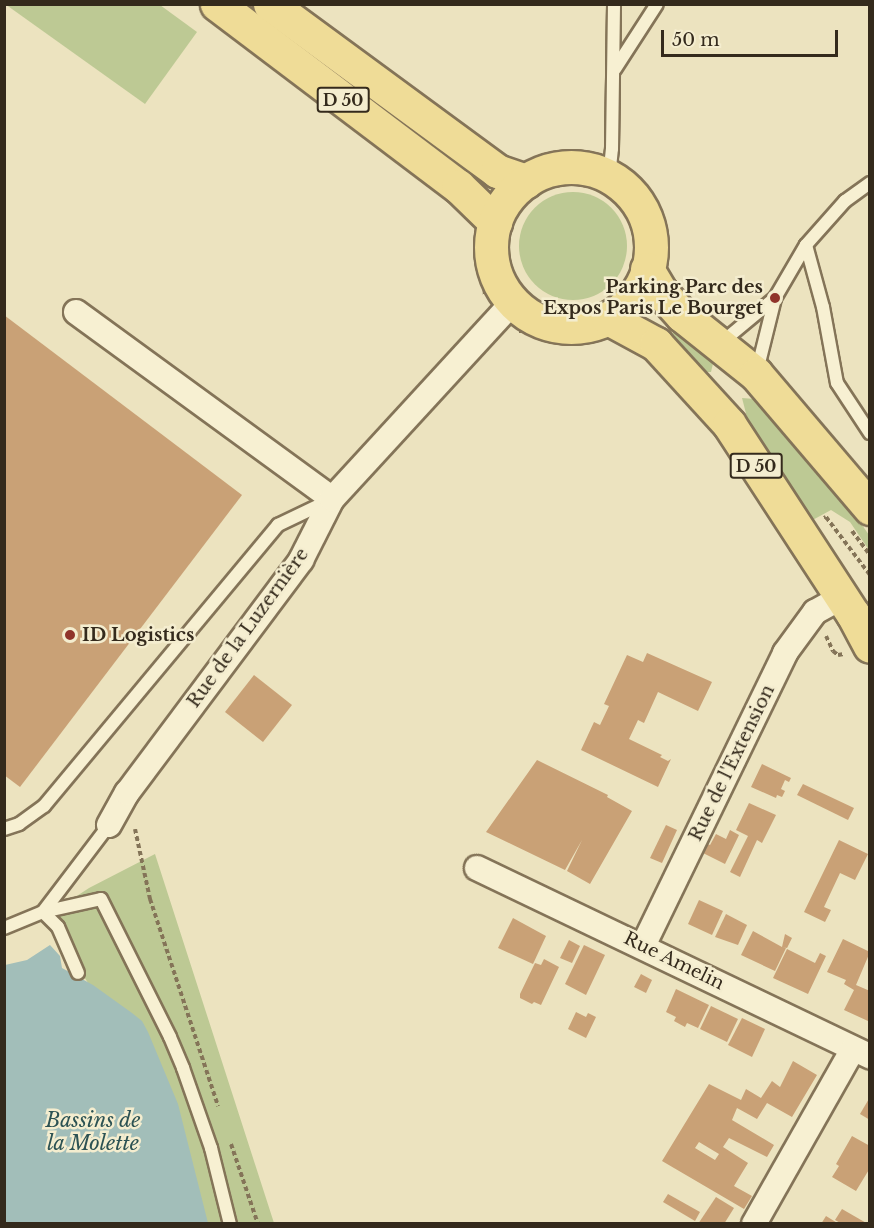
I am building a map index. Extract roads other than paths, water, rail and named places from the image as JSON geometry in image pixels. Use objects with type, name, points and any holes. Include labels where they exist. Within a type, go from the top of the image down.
[{"type":"main road","name":"D 50","points":[[217,4],[458,186],[491,219]]},
{"type":"main road","name":"D 50","points":[[270,4],[497,171],[520,179]]},
{"type":"main road","points":[[654,262],[632,299],[603,326],[553,325],[531,317],[503,312],[502,288],[494,271],[491,253],[491,219],[520,179],[555,169],[574,167],[610,172],[639,205],[648,224],[661,292],[682,315],[721,343],[756,374],[859,517]]},
{"type":"main road","name":"D 50","points":[[603,326],[656,344],[729,424],[842,597],[856,650]]},
{"type":"street","points":[[76,312],[332,500]]},
{"type":"street","name":"Rue de la Luzernière","points":[[109,825],[127,793],[301,560],[332,500],[503,312]]},
{"type":"street","name":"Rue de l'Extension","points":[[643,946],[784,653],[815,612],[842,597]]},
{"type":"street","name":"Rue Amelin","points":[[477,868],[861,1053]]},
{"type":"street","points":[[754,1224],[861,1053]]},
{"type":"lane","points":[[610,172],[614,4]]},
{"type":"lane","points":[[614,70],[657,4]]},
{"type":"lane","points":[[756,374],[776,298],[806,245],[845,201],[870,183]]},
{"type":"lane","points":[[806,245],[823,306],[837,383],[870,433]]},
{"type":"lane","points":[[721,343],[776,298]]},
{"type":"lane","points":[[4,829],[19,824],[44,806],[278,525],[332,500]]},
{"type":"lane","points":[[43,912],[109,825]]},
{"type":"lane","points":[[4,928],[43,912],[101,899],[170,1037],[183,1068],[211,1148],[231,1224]]},
{"type":"lane","points":[[43,912],[58,927],[78,973]]},
{"type":"water","name":"Bassins de la Molette","points":[[50,945],[60,956],[62,968],[93,985],[142,1021],[178,1104],[208,1223],[5,1224],[5,965],[27,960]]},
{"type":"place","name":"Parking Parc des Expos Paris Le Bourget","points":[[775,298]]},
{"type":"place","name":"ID Logistics","points":[[70,635]]}]
